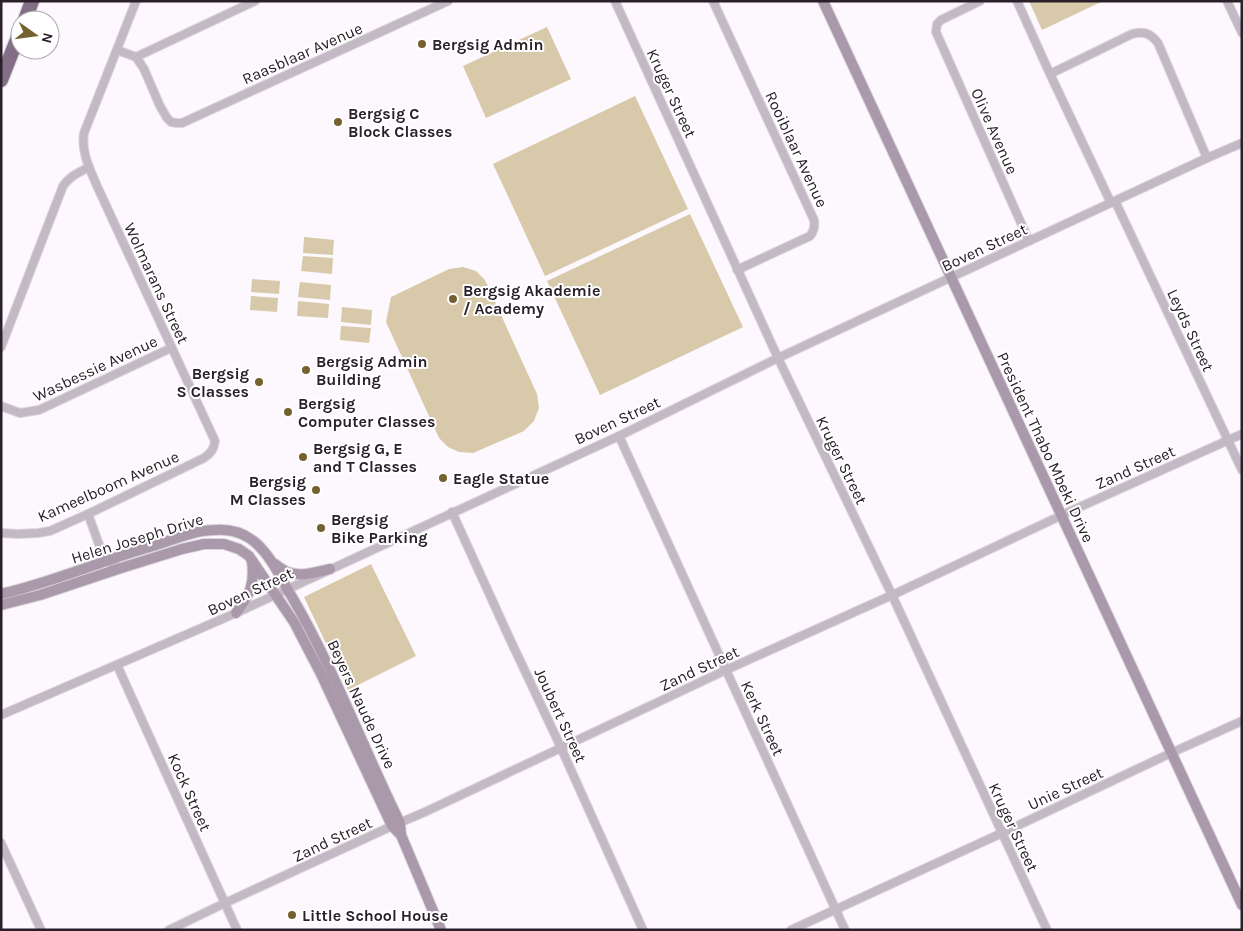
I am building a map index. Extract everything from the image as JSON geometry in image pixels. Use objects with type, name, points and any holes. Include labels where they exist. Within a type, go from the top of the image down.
[{"type":"highway","points":[[1,80],[10,57]]},
{"type":"street","points":[[136,1],[117,50],[136,57],[255,1]]},
{"type":"street","name":"Raasblaar Avenue","points":[[136,57],[144,69],[167,118],[176,124],[182,123],[448,1]]},
{"type":"street","name":"Kruger Street","points":[[614,1],[778,358],[892,595],[1047,930]]},
{"type":"street","name":"Rooiblaar Avenue","points":[[713,1],[811,212],[815,225],[810,236],[738,270]]},
{"type":"street","name":"President Thabo Mbeki Drive","points":[[823,1],[1242,905]]},
{"type":"street","points":[[958,1],[962,10],[980,1]]},
{"type":"street","name":"Leyds Street","points":[[1017,1],[1050,74],[1242,470]]},
{"type":"street","points":[[1227,1],[1242,33]]},
{"type":"street","name":"Olive Avenue","points":[[962,10],[941,20],[937,24],[936,32],[1029,241]]},
{"type":"street","points":[[1050,74],[1132,34],[1141,32],[1149,34],[1158,43],[1207,158]]},
{"type":"street","name":"Wolmarans Street","points":[[117,50],[84,133],[84,154],[215,441]]},
{"type":"street","name":"Boven Street","points":[[1,715],[330,570],[619,436],[778,358],[1242,143]]},
{"type":"street","points":[[1,346],[63,186],[73,175],[89,167]]},
{"type":"street","name":"Wasbessie Avenue","points":[[1,406],[20,413],[39,410],[172,348]]},
{"type":"street","name":"Zand Street","points":[[169,930],[726,670],[1242,434]]},
{"type":"street","name":"Kerk Street","points":[[619,436],[845,930]]},
{"type":"street","name":"Kameelboom Avenue","points":[[1,533],[38,533],[88,514],[204,458],[210,454],[215,441]]},
{"type":"street","name":"Joubert Street","points":[[452,512],[643,930]]},
{"type":"street","points":[[88,514],[105,561],[121,568]]},
{"type":"street","name":"Helen Joseph Drive","points":[[1,594],[19,590],[195,533],[214,530],[242,534],[256,543],[273,561],[287,589]]},
{"type":"street","name":"Helen Joseph Drive","points":[[1,605],[40,595],[182,549],[204,544],[224,544],[239,549],[249,556],[276,594]]},
{"type":"street","points":[[236,613],[246,599],[252,585],[254,574],[252,560]]},
{"type":"street","points":[[273,561],[281,569],[295,575],[330,570]]},
{"type":"street","name":"Beyers Naude Drive","points":[[287,589],[330,668],[442,930]]},
{"type":"street","name":"Beyers Naude Drive","points":[[276,594],[294,622],[396,824]]},
{"type":"street","name":"Kock Street","points":[[117,665],[237,930]]},
{"type":"street","name":"Unie Street","points":[[791,930],[1242,721]]},
{"type":"street","points":[[1,843],[5,860],[41,930]]},
{"type":"shaded area","points":[[1029,1],[1103,1],[1042,30]]},
{"type":"shaded area","points":[[547,27],[571,79],[486,118],[463,66]]},
{"type":"shaded area","points":[[635,96],[688,209],[545,276],[493,164]]},
{"type":"shaded area","points":[[690,214],[743,327],[600,395],[547,281]]},
{"type":"shaded area","points":[[304,237],[334,240],[333,255],[303,253]]},
{"type":"shaded area","points":[[303,256],[333,258],[332,274],[301,271]]},
{"type":"shaded area","points":[[463,267],[476,271],[485,280],[537,394],[539,408],[534,421],[524,431],[473,453],[459,452],[448,447],[439,438],[386,322],[391,297],[449,269]]},
{"type":"shaded area","points":[[252,279],[280,281],[279,294],[251,292]]},
{"type":"shaded area","points":[[300,282],[331,285],[330,300],[298,297]]},
{"type":"shaded area","points":[[251,296],[278,298],[277,312],[250,310]]},
{"type":"shaded area","points":[[298,301],[329,304],[328,318],[297,316]]},
{"type":"shaded area","points":[[342,307],[372,310],[371,325],[341,322]]},
{"type":"shaded area","points":[[341,326],[371,328],[369,343],[340,340]]},
{"type":"shaded area","points":[[371,564],[416,656],[348,690],[304,597]]},
{"type":"place","name":"Bergsig Admin","points":[[422,44]]},
{"type":"place","name":"Bergsig C Block Classes","points":[[338,122]]},
{"type":"place","name":"Bergsig Akademie / Academy","points":[[453,299]]},
{"type":"place","name":"Bergsig Admin Building","points":[[306,370]]},
{"type":"place","name":"Bergsig S Classes","points":[[259,382]]},
{"type":"place","name":"Bergsig Computer Classes","points":[[288,412]]},
{"type":"place","name":"Bergsig G, E and T Classes","points":[[303,457]]},
{"type":"place","name":"Eagle Statue","points":[[443,478]]},
{"type":"place","name":"Bergsig M Classes","points":[[316,490]]},
{"type":"place","name":"Bergsig Bike Parking","points":[[321,528]]},
{"type":"place","name":"Little School House","points":[[292,915]]}]
